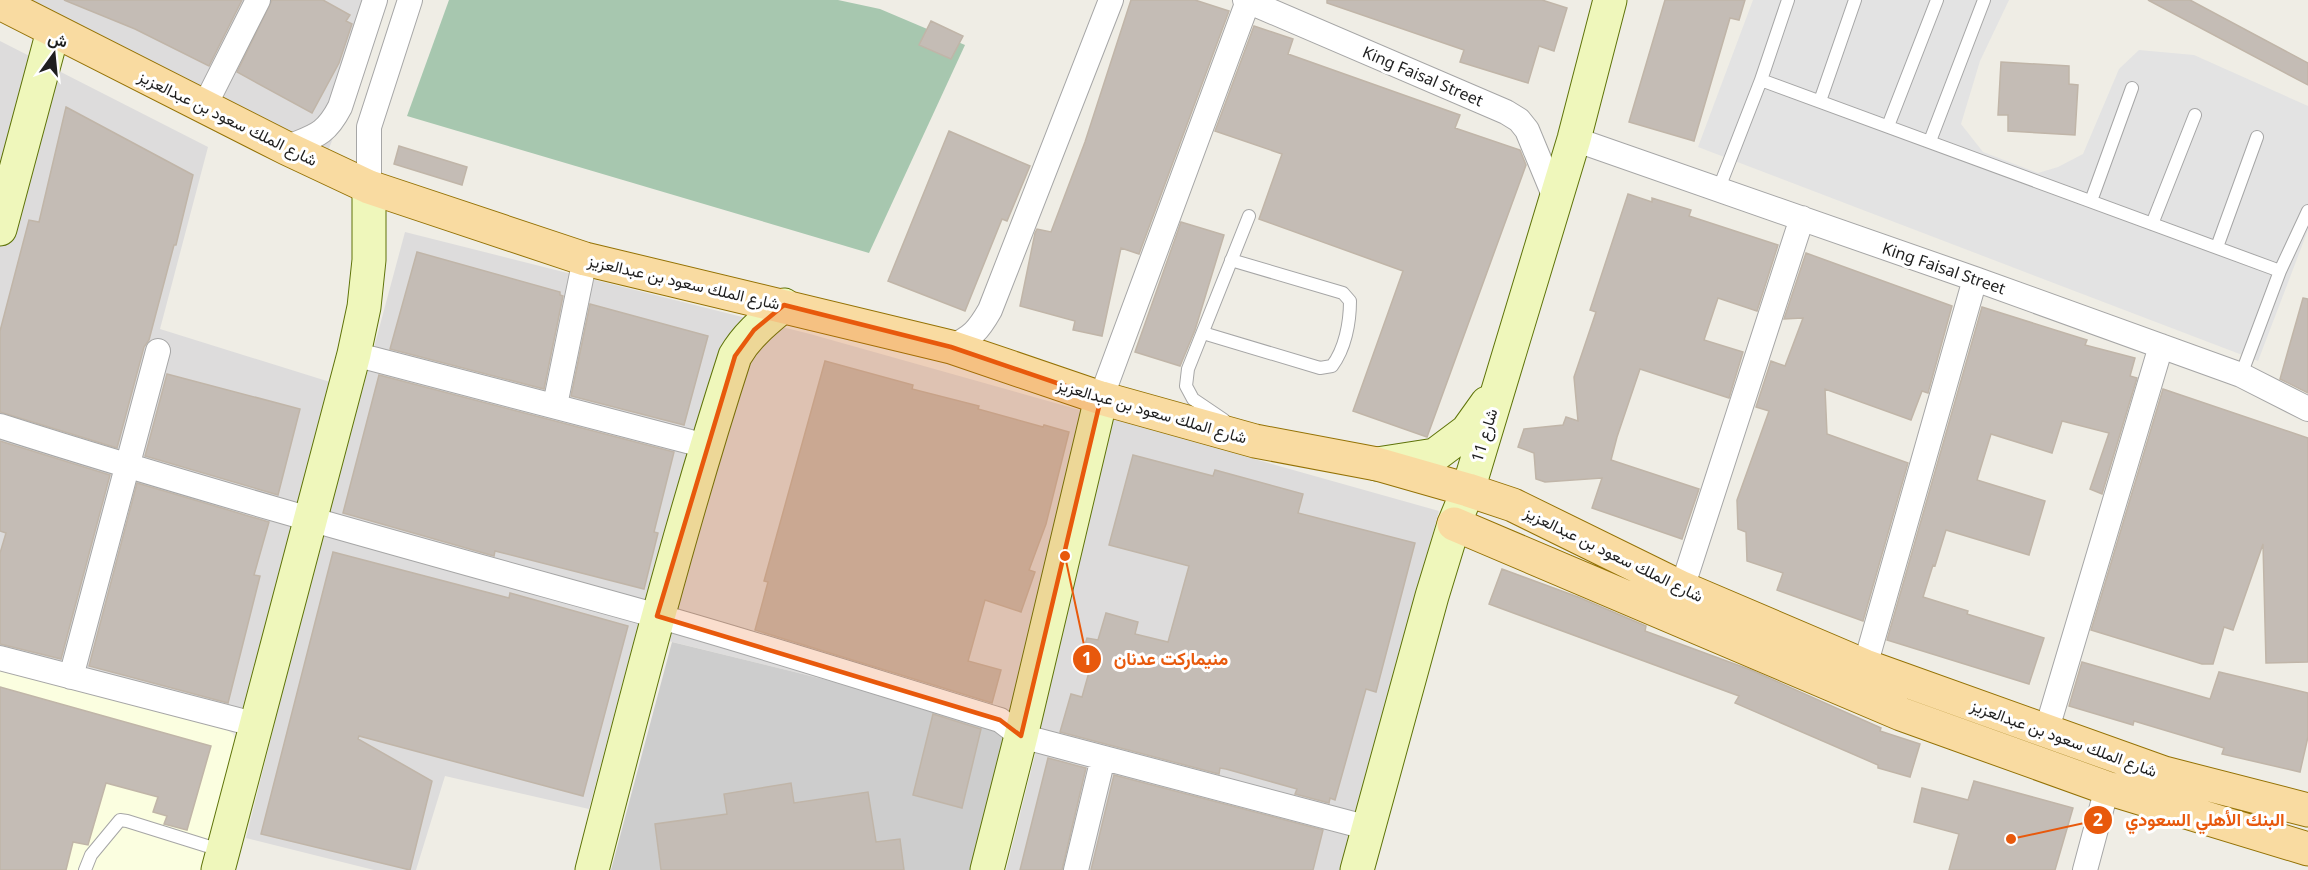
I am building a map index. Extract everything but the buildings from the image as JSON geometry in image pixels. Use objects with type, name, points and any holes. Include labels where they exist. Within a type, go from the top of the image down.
[{"type":"main road","name":"شارع الملك سعود بن عبدالعزيز","points":[[0,3],[286,148],[369,187],[585,259],[951,347],[1101,398],[1255,441],[1377,464],[1468,490],[1513,505],[1682,588],[1865,666],[2164,773],[2308,810]]},
{"type":"main road","name":"شارع الملك سعود بن عبدالعزيز","points":[[1454,524],[1901,714],[2107,788],[2308,849]]},
{"type":"street","points":[[204,107],[258,0]]},
{"type":"street","points":[[286,148],[327,129],[333,120],[340,107],[375,0]]},
{"type":"street","points":[[221,861],[354,354],[364,307],[369,260],[369,127],[410,0]]},
{"type":"street","points":[[951,347],[970,338],[981,326],[990,310],[1049,153],[1111,0]]},
{"type":"street","name":"شارع 11","points":[[1358,870],[1432,596],[1454,524],[1468,490],[1556,200],[1610,0]]},
{"type":"street","points":[[987,870],[1022,736],[1101,398],[1247,1]]},
{"type":"street","name":"King Faisal Street","points":[[1247,1],[1506,112],[1519,120],[1527,130],[1556,200]]},
{"type":"street","points":[[0,229],[53,31]]},
{"type":"street","name":"King Faisal Street","points":[[1574,139],[1719,188],[2241,375],[2308,409]]},
{"type":"street","points":[[1682,588],[1802,218]]},
{"type":"street","points":[[555,405],[585,259]]},
{"type":"street","points":[[1865,666],[1975,279]]},
{"type":"street","points":[[592,870],[657,616],[706,446],[735,356],[742,343],[754,330],[784,305]]},
{"type":"street","points":[[2046,732],[2161,346]]},
{"type":"street","points":[[71,677],[158,351]]},
{"type":"street","points":[[354,354],[706,446]]},
{"type":"street","points":[[1377,464],[1435,455],[1467,431],[1499,387]]},
{"type":"street","points":[[0,426],[127,467],[312,521],[657,616],[1000,720],[1022,736],[1369,828]]},
{"type":"street","points":[[0,658],[257,725]]},
{"type":"street","points":[[1076,870],[1103,758]]},
{"type":"street","points":[[2085,870],[2107,788],[2164,773]]},
{"type":"lane","points":[[1719,188],[1761,80],[1788,0]]},
{"type":"lane","points":[[1820,101],[1855,0]]},
{"type":"lane","points":[[1888,126],[1937,0]]},
{"type":"lane","points":[[1930,141],[1984,0]]},
{"type":"lane","points":[[1761,80],[2280,271]]},
{"type":"lane","points":[[2091,201],[2132,88]]},
{"type":"lane","points":[[2152,224],[2195,115]]},
{"type":"lane","points":[[2217,247],[2258,137]]},
{"type":"lane","points":[[2241,375],[2280,271],[2308,211]]},
{"type":"lane","points":[[1249,216],[1188,369],[1186,386],[1193,399],[1255,441]]},
{"type":"lane","points":[[1203,333],[1320,368],[1332,366],[1339,357],[1350,315],[1350,301],[1342,293],[1231,260]]},
{"type":"lane","points":[[85,870],[91,855],[120,820],[127,820],[221,861]]},
{"type":"highlighted area","points":[[784,305],[951,347],[1101,398],[1021,736],[1000,720],[657,616],[735,356],[754,330]]},
{"type":"shaded area","points":[[25,0],[384,0],[327,154]]},
{"type":"shaded area","points":[[449,0],[838,0],[880,9],[965,45],[869,253],[407,116]]},
{"type":"shaded area","points":[[1753,0],[2009,0],[1980,61],[1961,124],[1983,152],[2038,173],[2058,167],[2083,154],[2119,69],[2139,50],[2194,55],[2308,106],[2308,230],[2258,361],[1698,147]]},
{"type":"shaded area","points":[[0,41],[208,147],[160,329],[362,392],[405,232],[810,334],[1439,511],[1340,870],[1006,870],[1036,751],[1014,726],[636,633],[589,809],[445,776],[416,870],[374,870],[246,838],[275,722],[0,648]]},
{"type":"shaded area","points":[[672,642],[1014,726],[975,870],[611,870]]},
{"type":"shaded area","points":[[0,670],[226,729],[233,734],[235,742],[203,870],[0,870]]},
{"type":"place","name":"منيماركت عدنان","points":[[1065,556]]},
{"type":"place","name":"البنك الأهلي السعودي","points":[[2011,839]]}]
